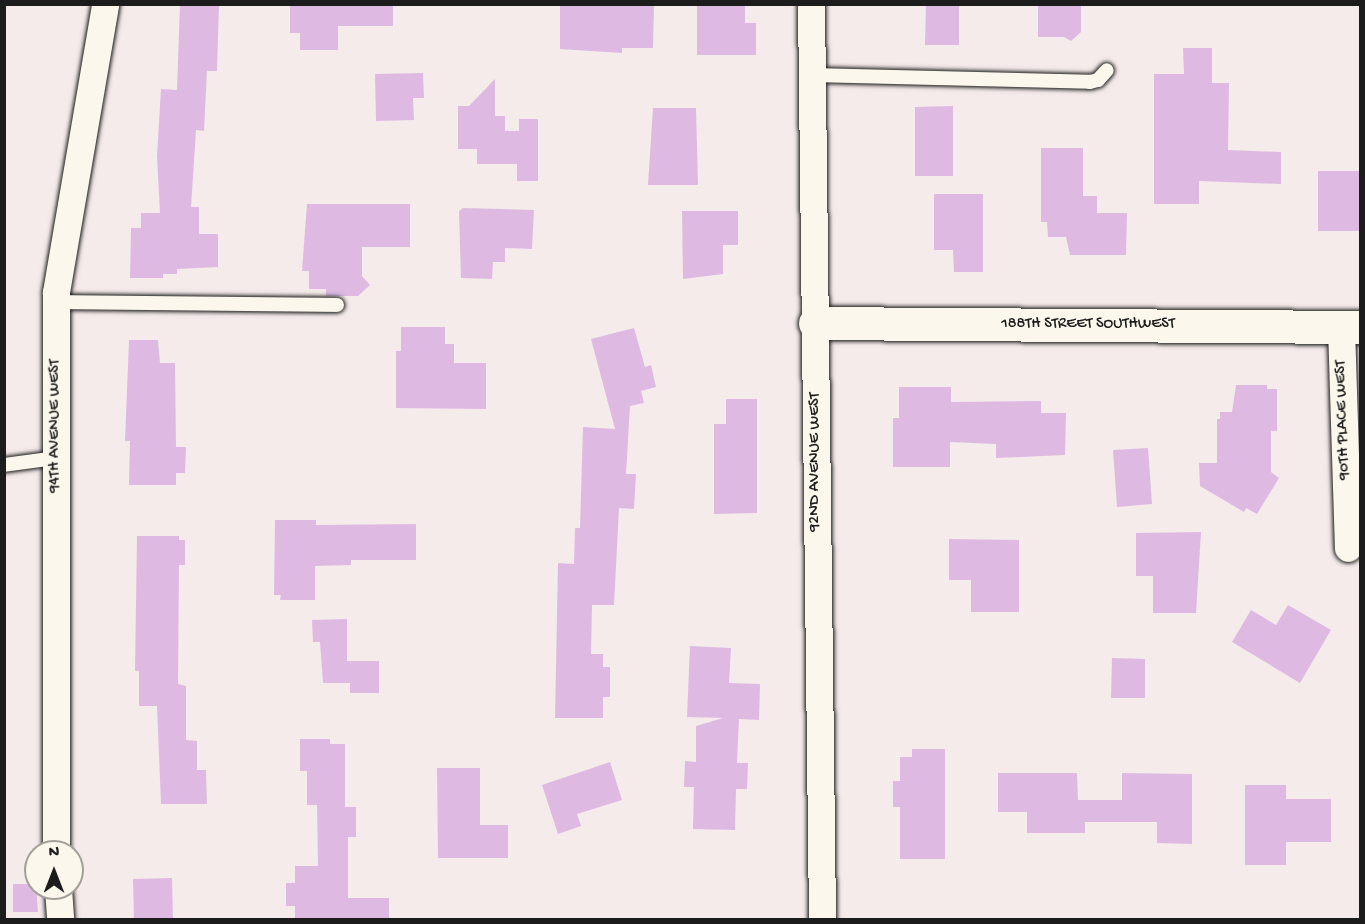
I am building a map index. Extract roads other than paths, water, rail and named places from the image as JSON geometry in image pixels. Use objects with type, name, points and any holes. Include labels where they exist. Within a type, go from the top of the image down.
[{"type":"street","name":"94TH AVENUE WEST","points":[[56,840],[56,302],[105,4]]},
{"type":"street","name":"92ND AVENUE WEST","points":[[811,4],[822,920]]},
{"type":"street","name":"188TH STREET SOUTHWEST","points":[[815,323],[1351,327]]},
{"type":"street","name":"90TH PLACE WEST","points":[[1347,548],[1351,327]]},
{"type":"street","points":[[59,900],[60,920]]},
{"type":"lane","points":[[812,75],[1090,82],[1098,80],[1107,70]]},
{"type":"lane","points":[[56,302],[337,305]]},
{"type":"lane","points":[[4,465],[56,458]]}]
